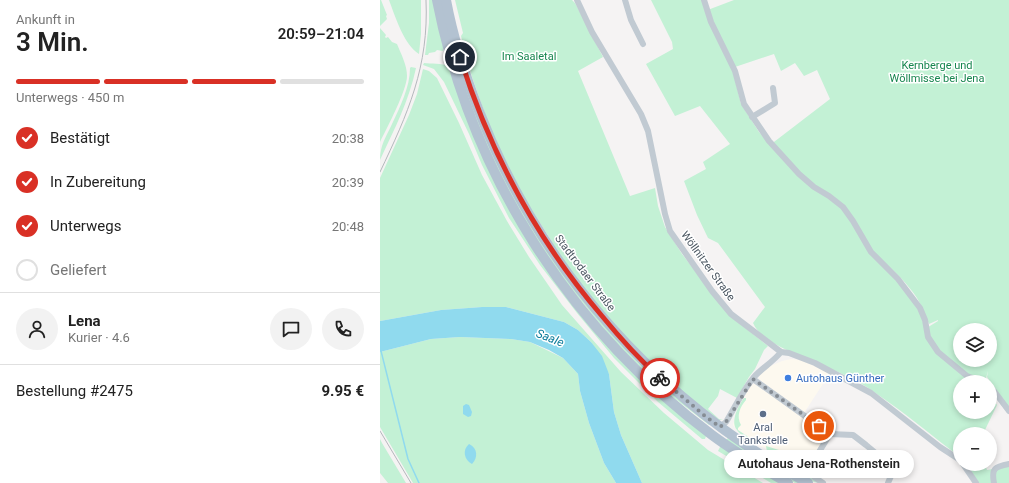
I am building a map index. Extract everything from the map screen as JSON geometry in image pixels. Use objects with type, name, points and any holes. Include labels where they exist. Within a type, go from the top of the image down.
[{"type":"main road","points":[[437,0],[450,59],[470,118],[494,173],[527,233],[566,290],[604,336],[651,384],[680,410],[712,435],[740,454],[788,483]]},
{"type":"main road","name":"Stadtrodaer Straße","points":[[446,0],[463,67],[488,136],[512,184],[542,237],[582,293],[633,352],[684,399],[720,427],[762,456],[808,483]]},
{"type":"main road","points":[[712,435],[720,427]]},
{"type":"street","name":"Wöllnitzer Straße","points":[[576,0],[592,32],[646,125],[652,145],[664,214],[670,231],[712,291],[731,314],[781,352]]},
{"type":"street","points":[[625,0],[631,20],[643,44]]},
{"type":"street","points":[[704,0],[711,22],[736,71],[744,104],[752,117],[769,141],[799,174],[814,187],[843,207],[871,252],[898,279],[920,308],[925,320],[928,337],[938,352],[966,375]]},
{"type":"street","points":[[752,117],[775,103],[773,88]]},
{"type":"street","points":[[720,427],[726,422],[753,379],[762,368],[775,359],[781,352],[790,353],[872,393],[940,447],[953,455]]},
{"type":"street","points":[[753,379],[830,434],[853,435],[866,445],[884,460],[891,476],[888,483]]},
{"type":"street","points":[[997,395],[1009,411]]},
{"type":"street","points":[[823,483],[814,477],[811,465],[830,434]]},
{"type":"street","points":[[994,483],[994,470],[996,467],[1009,464]]},
{"type":"street","points":[[968,471],[976,483]]},
{"type":"shaded area","points":[[791,359],[802,360],[830,373],[804,413],[759,378],[760,374],[766,368]]},
{"type":"shaded area","points":[[755,384],[824,433],[824,439],[810,473],[807,475],[805,476],[767,452],[765,448],[757,445],[733,425],[737,410],[751,385]]},
{"type":"green space","points":[[380,0],[387,15],[387,19],[380,26]]},
{"type":"green space","points":[[389,0],[421,0],[421,34],[419,54],[404,37]]},
{"type":"green space","points":[[429,0],[433,0],[443,51],[437,50],[425,55],[429,23]]},
{"type":"green space","name":"Im Saaletal","points":[[455,0],[572,0],[575,3],[603,57],[578,71],[630,196],[655,188],[658,206],[665,227],[682,254],[730,316],[768,346],[764,350],[755,369],[737,398],[720,389],[718,396],[708,409],[719,419],[723,419],[719,420],[680,391],[620,334],[571,272],[525,199],[505,163],[489,125],[472,77],[461,36],[463,33]]},
{"type":"green space","name":"Kernberge und Wöllmisse bei Jena","points":[[651,0],[702,0],[705,11],[734,0],[1009,0],[1009,408],[997,391],[997,375],[987,375],[988,371],[987,375],[953,375],[953,419],[990,419],[986,427],[953,427],[953,452],[867,387],[845,375],[780,347],[771,342],[757,330],[753,323],[765,307],[718,243],[708,238],[697,215],[684,181],[706,169],[703,162],[730,144],[700,106],[675,116],[646,64],[673,49],[672,42]],"holes":[[[774,54],[781,71],[795,63],[804,76],[817,70],[830,99],[770,145],[759,132],[741,104],[732,68]],[[870,253],[889,266],[908,286],[919,301],[929,324],[938,321],[925,329],[919,308],[897,279]]]},
{"type":"green space","points":[[380,28],[386,35],[386,38],[388,37],[392,42],[397,44],[405,64],[407,76],[404,90],[392,119],[380,142]]},
{"type":"green space","points":[[424,63],[448,66],[476,139],[580,312],[706,436],[705,439],[702,439],[658,402],[614,358],[540,265],[509,218],[482,165],[444,82],[434,69],[423,65]]},
{"type":"green space","points":[[456,65],[559,266],[710,424],[709,425],[669,394],[619,347],[559,274],[515,205],[480,132]]},
{"type":"green space","points":[[411,67],[416,68],[409,92],[401,115],[380,160],[384,141],[404,97]]},
{"type":"green space","points":[[423,69],[429,71],[437,78],[482,175],[507,221],[529,257],[562,305],[621,372],[664,413],[708,450],[763,483],[642,483],[621,435],[614,412],[609,374],[591,342],[578,330],[564,322],[506,307],[441,310],[380,321],[380,178],[409,115],[417,94]]},
{"type":"green space","points":[[460,337],[511,339],[530,342],[563,358],[578,374],[580,391],[589,423],[604,463],[616,483],[413,483],[380,427],[380,352],[431,339]]},
{"type":"green space","points":[[744,398],[746,398],[746,400],[739,412],[741,425],[738,430],[753,440],[756,439],[760,442],[760,444],[757,445],[741,434],[735,427],[734,423],[736,414],[739,405]]},
{"type":"green space","points":[[728,438],[801,483],[795,483],[778,474],[726,440]]},
{"type":"green space","points":[[380,439],[406,483],[388,483],[380,473]]},
{"type":"green space","points":[[723,446],[780,483],[771,483],[718,451],[720,447]]},
{"type":"green space","points":[[766,446],[779,450],[781,456],[796,465],[804,462],[808,467],[807,475],[818,483],[814,482],[799,471],[767,452]]},
{"type":"green space","points":[[1009,466],[1009,483],[979,483],[971,471],[997,471],[997,468]]},
{"type":"water","name":"Saale","points":[[506,307],[564,322],[578,330],[591,342],[602,356],[609,374],[614,412],[621,435],[642,483],[616,483],[604,463],[589,423],[580,391],[578,374],[563,358],[549,350],[530,342],[511,339],[460,337],[431,339],[380,352],[380,321],[441,310]]},
{"type":"water","points":[[466,404],[469,405],[472,412],[471,416],[468,417],[463,414],[463,406]]},
{"type":"water","points":[[469,444],[474,448],[476,453],[472,464],[467,460],[465,455],[465,449]]},
{"type":"waterway","points":[[380,347],[408,459],[419,483]]},
{"type":"tram line","points":[[380,172],[408,109],[415,89],[424,47],[426,0]]},
{"type":"tram line","points":[[380,431],[411,483]]},
{"type":"way so far","points":[[660,378],[720,427],[726,422],[753,379],[819,426]]},
{"type":"place","name":"Autohaus Günther","points":[[788,378]]},
{"type":"place","name":"Aral Tankstelle","points":[[763,414]]},
{"type":"place","name":"Autohaus Jena-Rothenstein","points":[[819,426]]},
{"type":"route","points":[[460,57],[491,143],[534,225],[582,293],[633,352],[660,378]]}]
